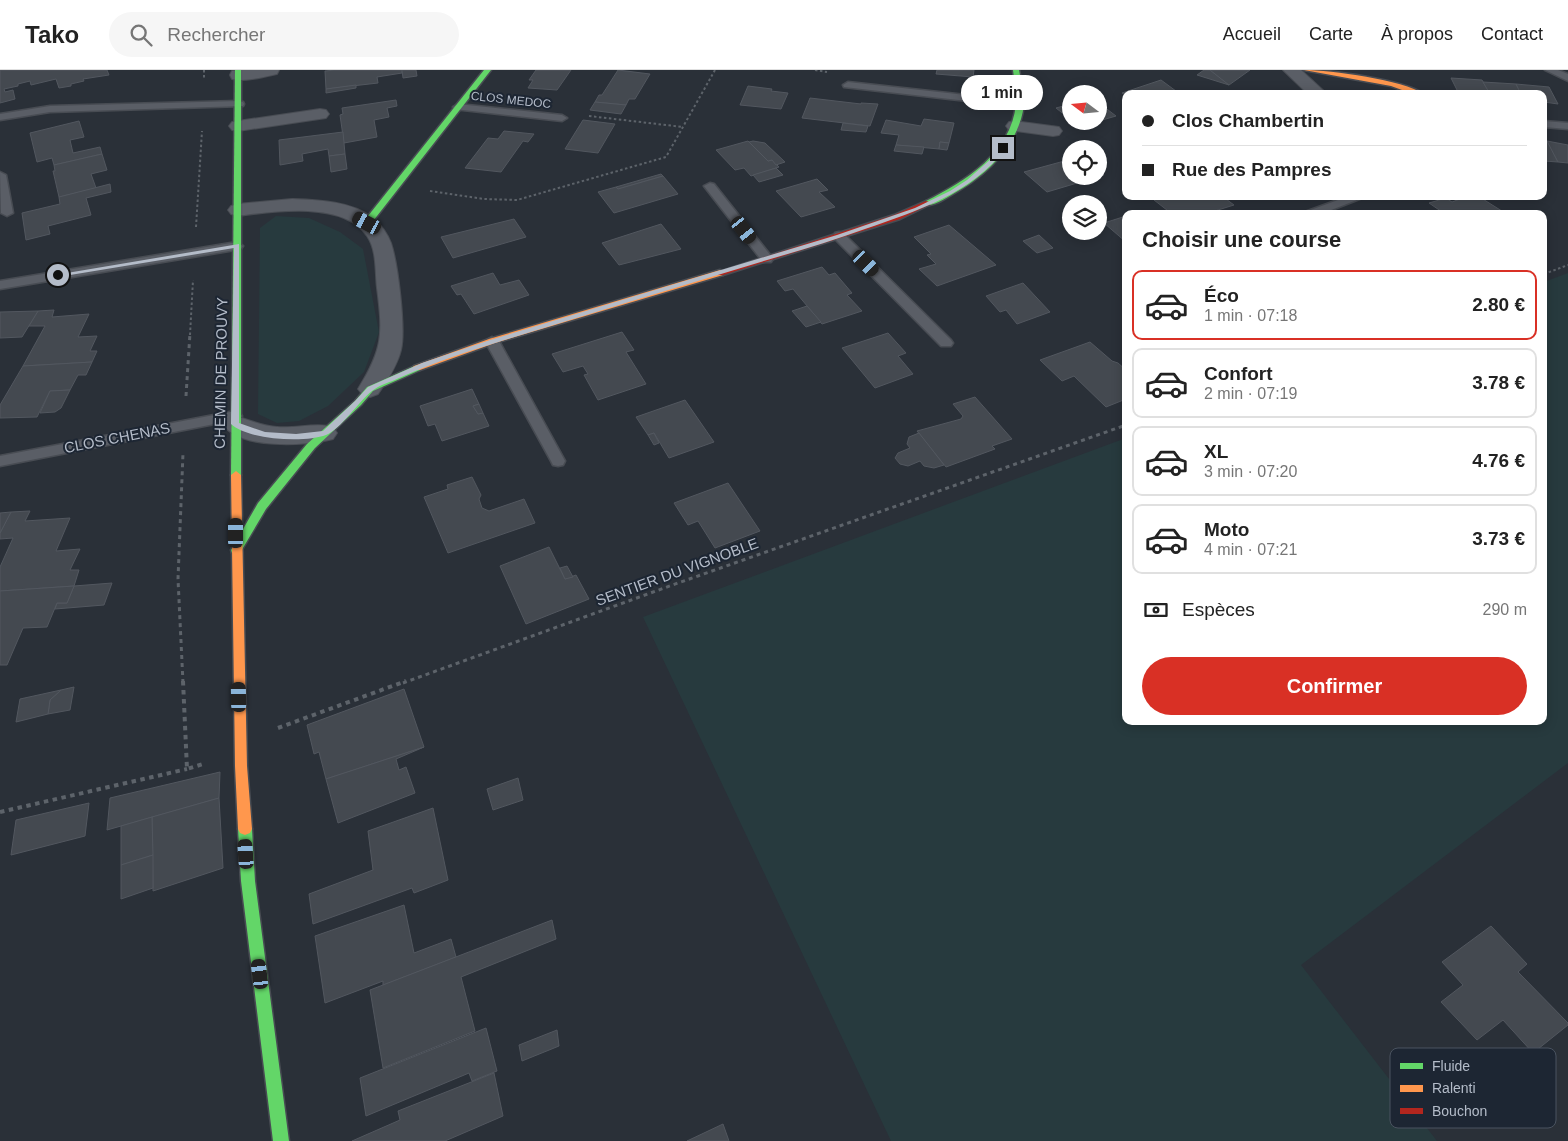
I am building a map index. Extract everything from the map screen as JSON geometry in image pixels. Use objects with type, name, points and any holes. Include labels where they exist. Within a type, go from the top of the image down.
[{"type":"street","points":[[238,72],[271,70]]},
{"type":"street","points":[[367,223],[488,70]]},
{"type":"street","points":[[370,388],[425,364],[492,341],[767,259],[897,217],[952,192],[994,159],[1009,138],[1015,126],[1020,104],[1016,70]]},
{"type":"street","points":[[1291,70],[1314,90]]},
{"type":"street","points":[[1307,70],[1392,84],[1409,90]]},
{"type":"street","name":"CHEMIN DE PROUVY","points":[[238,72],[235,420],[240,752],[248,881],[281,1141]]},
{"type":"street","points":[[238,126],[320,114]]},
{"type":"street","points":[[1015,126],[1053,131]]},
{"type":"street","points":[[236,551],[262,506],[296,464],[325,433],[358,403],[370,388],[387,359],[394,332],[381,244],[374,229],[367,223],[342,211],[309,205],[279,204],[238,210]]},
{"type":"street","points":[[235,420],[243,429],[265,435],[296,436],[325,433]]},
{"type":"lane","points":[[1550,70],[1568,78]]},
{"type":"lane","points":[[848,84],[1020,104]]},
{"type":"lane","points":[[0,117],[50,110],[239,104]]},
{"type":"lane","name":"CLOS MEDOC","points":[[458,107],[562,118]]},
{"type":"lane","points":[[1547,124],[1568,126]]},
{"type":"lane","points":[[0,175],[7,213]]},
{"type":"lane","points":[[710,186],[767,259]]},
{"type":"lane","points":[[1321,210],[1349,200]]},
{"type":"lane","points":[[839,236],[946,343]]},
{"type":"lane","points":[[0,285],[237,246]]},
{"type":"lane","points":[[492,341],[558,462]]},
{"type":"lane","name":"CLOS CHENAS","points":[[0,461],[235,420]]},
{"type":"path","points":[[396,186],[484,199],[517,200],[666,156],[716,70]]},
{"type":"path","points":[[562,118],[582,115],[683,127]]},
{"type":"path","points":[[1547,273],[1568,265]]},
{"type":"path","name":"SENTIER DU VIGNOBLE","points":[[240,752],[279,728],[678,583],[1122,426]]},
{"type":"path","points":[[0,812],[187,769]]},
{"type":"green space","points":[[276,216],[309,218],[340,232],[363,249],[379,332],[364,372],[328,406],[299,421],[277,423],[258,414],[260,228]]},
{"type":"green space","points":[[1568,273],[1568,763],[1301,965],[1390,1080],[1390,1128],[1427,1128],[1437,1141],[891,1141],[643,617],[1122,439],[1122,725],[1547,725],[1547,281]]},
{"type":"building","points":[[0,70],[107,70],[109,75],[83,79],[84,81],[71,84],[71,86],[59,88],[56,79],[31,85],[30,81],[18,84],[18,86],[4,89],[5,92],[13,90],[15,99],[0,103]]},
{"type":"building","points":[[402,70],[402,73],[377,77],[378,83],[326,89],[325,71]]},
{"type":"building","points":[[402,70],[416,70],[417,76],[403,78]]},
{"type":"building","points":[[536,70],[571,70],[557,90],[528,88],[533,80],[529,80]]},
{"type":"building","points":[[618,70],[650,74],[635,99],[629,99],[626,105],[595,102],[599,95],[602,95]]},
{"type":"building","points":[[937,70],[974,70],[973,77],[936,74]]},
{"type":"building","points":[[1204,70],[1210,70],[1229,85],[1197,75]]},
{"type":"building","points":[[1210,70],[1250,70],[1229,85]]},
{"type":"building","points":[[1451,78],[1482,80],[1488,90],[1457,90]]},
{"type":"building","points":[[1161,80],[1175,90],[1131,90]]},
{"type":"building","points":[[1483,82],[1516,84],[1519,90],[1488,90]]},
{"type":"building","points":[[1516,84],[1549,87],[1558,104],[1547,102],[1547,90],[1519,90]]},
{"type":"building","points":[[356,85],[356,88],[326,93],[326,89]]},
{"type":"building","points":[[748,86],[788,93],[781,109],[740,105]]},
{"type":"building","points":[[810,98],[878,104],[870,126],[802,118]]},
{"type":"building","points":[[396,100],[397,106],[387,108],[389,117],[374,120],[377,137],[344,143],[340,115],[343,114],[342,108]]},
{"type":"building","points":[[595,102],[626,105],[621,114],[590,110]]},
{"type":"building","points":[[1062,106],[1062,113],[1056,108]]},
{"type":"building","points":[[1108,110],[1116,116],[1108,118]]},
{"type":"building","points":[[924,119],[954,123],[949,143],[940,142],[939,149],[896,145],[899,135],[881,133],[886,120],[921,126]]},
{"type":"building","points":[[583,120],[615,124],[598,153],[565,149]]},
{"type":"building","points":[[79,121],[84,137],[70,140],[73,153],[100,147],[102,154],[54,165],[52,158],[37,162],[30,133]]},
{"type":"building","points":[[843,123],[868,126],[866,132],[841,130]]},
{"type":"building","points":[[504,131],[534,134],[528,142],[523,141],[501,172],[465,168],[488,138],[498,139]]},
{"type":"building","points":[[343,132],[345,154],[329,156],[328,149],[302,154],[303,161],[280,165],[279,140]]},
{"type":"building","points":[[748,141],[768,161],[772,160],[779,167],[751,176],[744,168],[735,170],[716,150]]},
{"type":"building","points":[[1547,141],[1558,162],[1547,161]]},
{"type":"building","points":[[1547,141],[1568,145],[1568,163],[1558,162]]},
{"type":"building","points":[[749,142],[765,143],[785,162],[776,165],[772,160],[768,161]]},
{"type":"building","points":[[940,142],[949,143],[947,150],[939,149]]},
{"type":"building","points":[[896,145],[924,147],[922,154],[894,151]]},
{"type":"building","points":[[102,154],[107,170],[91,174],[96,188],[59,197],[53,171],[55,171],[54,165]]},
{"type":"building","points":[[345,154],[347,169],[331,172],[329,156]]},
{"type":"building","points":[[1062,162],[1062,185],[1070,185],[1047,192],[1024,172]]},
{"type":"building","points":[[776,168],[783,175],[759,182],[753,175]]},
{"type":"building","points":[[661,174],[663,176],[618,189],[616,187]]},
{"type":"building","points":[[663,176],[678,194],[614,213],[598,192],[616,187],[618,189]]},
{"type":"building","points":[[817,179],[828,190],[819,192],[835,207],[801,217],[776,191]]},
{"type":"building","points":[[110,184],[111,192],[86,198],[91,215],[48,226],[50,234],[26,240],[22,213],[60,204],[59,197]]},
{"type":"building","points":[[1154,200],[1227,200],[1234,205],[1218,210],[1167,210]]},
{"type":"building","points":[[1439,200],[1449,200],[1452,202],[1457,200],[1484,200],[1500,210],[1439,210],[1429,203]]},
{"type":"building","points":[[1122,217],[1122,239],[1107,226],[1107,222]]},
{"type":"building","points":[[514,219],[526,237],[453,258],[441,237]]},
{"type":"building","points":[[661,224],[681,249],[619,265],[602,243]]},
{"type":"building","points":[[949,225],[996,265],[937,286],[919,269],[936,264],[927,255],[931,254],[914,237]]},
{"type":"building","points":[[1039,235],[1053,248],[1037,253],[1023,241]]},
{"type":"building","points":[[822,267],[829,275],[835,273],[852,293],[847,295],[862,311],[822,324],[793,289],[785,291],[777,281]]},
{"type":"building","points":[[493,273],[500,285],[519,280],[529,295],[474,314],[461,294],[457,295],[451,286]]},
{"type":"building","points":[[1023,283],[1050,312],[1017,324],[1006,310],[1000,312],[986,296]]},
{"type":"building","points":[[807,306],[821,322],[806,327],[792,311]]},
{"type":"building","points":[[54,310],[52,317],[89,314],[78,337],[97,336],[90,351],[97,351],[92,362],[23,366],[45,326],[29,326],[38,311]]},
{"type":"building","points":[[38,311],[22,337],[0,338],[0,312]]},
{"type":"building","points":[[622,332],[634,350],[626,352],[646,384],[598,400],[584,375],[588,374],[583,366],[563,372],[552,354]]},
{"type":"building","points":[[888,333],[906,353],[898,356],[913,374],[875,388],[842,348]]},
{"type":"building","points":[[1090,342],[1112,361],[1122,366],[1122,401],[1106,407],[1074,376],[1062,381],[1040,360]]},
{"type":"building","points":[[92,362],[86,375],[78,375],[70,390],[50,391],[37,417],[0,418],[0,405],[23,366]]},
{"type":"building","points":[[472,389],[479,404],[473,406],[478,414],[483,413],[489,426],[442,441],[435,424],[428,426],[420,406]]},
{"type":"building","points":[[70,390],[61,408],[55,412],[40,413],[50,391]]},
{"type":"building","points":[[975,397],[1012,439],[992,446],[995,449],[946,467],[917,431],[961,419],[963,416],[953,404]]},
{"type":"building","points":[[685,400],[714,442],[669,458],[654,433],[648,435],[636,417]]},
{"type":"building","points":[[479,404],[483,413],[478,414],[473,406]]},
{"type":"building","points":[[654,433],[659,443],[654,445],[648,435]]},
{"type":"building","points":[[919,433],[944,465],[934,468],[924,466],[920,461],[908,466],[900,464],[895,458],[898,453],[910,448],[907,444],[909,437]]},
{"type":"building","points":[[472,477],[481,495],[479,499],[482,508],[489,511],[524,499],[535,523],[448,553],[424,497],[448,489],[447,485]]},
{"type":"building","points":[[728,483],[760,531],[715,548],[698,521],[688,525],[674,503]]},
{"type":"building","points":[[30,511],[25,521],[70,518],[56,551],[80,549],[70,570],[79,570],[74,586],[0,591],[0,567],[13,538],[0,539],[0,533],[11,512]]},
{"type":"building","points":[[11,512],[0,533],[0,513]]},
{"type":"building","points":[[549,547],[565,579],[576,575],[589,599],[526,624],[500,566]]},
{"type":"building","points":[[567,566],[573,577],[565,579],[560,568]]},
{"type":"building","points":[[112,583],[104,605],[55,609],[57,603],[67,603],[74,586]]},
{"type":"building","points":[[74,586],[67,603],[57,603],[47,627],[23,628],[7,665],[0,665],[0,591]]},
{"type":"building","points":[[74,687],[70,710],[48,714],[50,700],[61,690]]},
{"type":"building","points":[[404,689],[424,747],[326,779],[319,752],[314,754],[307,725]]},
{"type":"building","points":[[61,690],[50,700],[48,714],[16,722],[20,699]]},
{"type":"building","points":[[424,747],[396,759],[399,770],[406,767],[415,793],[338,823],[326,779]]},
{"type":"building","points":[[220,772],[219,798],[107,830],[110,798]]},
{"type":"building","points":[[518,778],[523,800],[493,810],[487,789]]},
{"type":"building","points":[[219,798],[223,868],[153,891],[152,817]]},
{"type":"building","points":[[89,803],[85,836],[11,855],[16,820]]},
{"type":"building","points":[[433,808],[448,880],[414,893],[412,888],[313,924],[309,894],[373,870],[368,831]]},
{"type":"building","points":[[152,817],[153,855],[121,865],[121,826]]},
{"type":"building","points":[[153,855],[153,888],[121,899],[121,865]]},
{"type":"building","points":[[404,905],[414,953],[451,939],[456,957],[383,985],[383,981],[325,1003],[315,936]]},
{"type":"building","points":[[552,920],[556,939],[461,977],[475,1031],[383,1068],[370,990]]},
{"type":"building","points":[[1491,926],[1527,964],[1518,972],[1568,1025],[1539,1048],[1528,1048],[1503,1020],[1477,1040],[1441,1002],[1463,985],[1442,962]]},
{"type":"building","points":[[486,1028],[497,1071],[472,1081],[469,1073],[366,1116],[360,1078]]},
{"type":"building","points":[[557,1030],[559,1046],[522,1061],[519,1045]]},
{"type":"building","points":[[494,1073],[503,1116],[445,1141],[352,1141],[400,1120],[398,1111]]},
{"type":"building","points":[[723,1124],[729,1141],[687,1141]]},
{"type":"traffic: fast","points":[[236,475],[238,70]]},
{"type":"traffic: fast","points":[[367,223],[488,70]]},
{"type":"traffic: fast","points":[[929,203],[974,177],[1000,153],[1016,122],[1020,105],[1016,70]]},
{"type":"traffic: fast","points":[[236,550],[262,506],[311,446],[358,403],[370,389],[417,368]]},
{"type":"traffic: fast","points":[[245,829],[248,881],[281,1141]]},
{"type":"traffic: slow","points":[[1307,70],[1392,84],[1409,90]]},
{"type":"traffic: slow","points":[[417,368],[492,341],[720,273]]},
{"type":"traffic: slow","points":[[236,475],[241,766],[245,829]]},
{"type":"traffic: jam","points":[[720,273],[897,217],[929,203]]},
{"type":"route","points":[[58,275],[237,246],[235,424],[243,429],[265,435],[311,435],[325,433],[358,403],[370,388],[425,364],[492,341],[767,259],[918,209],[969,181],[984,169],[1003,148]]}]
